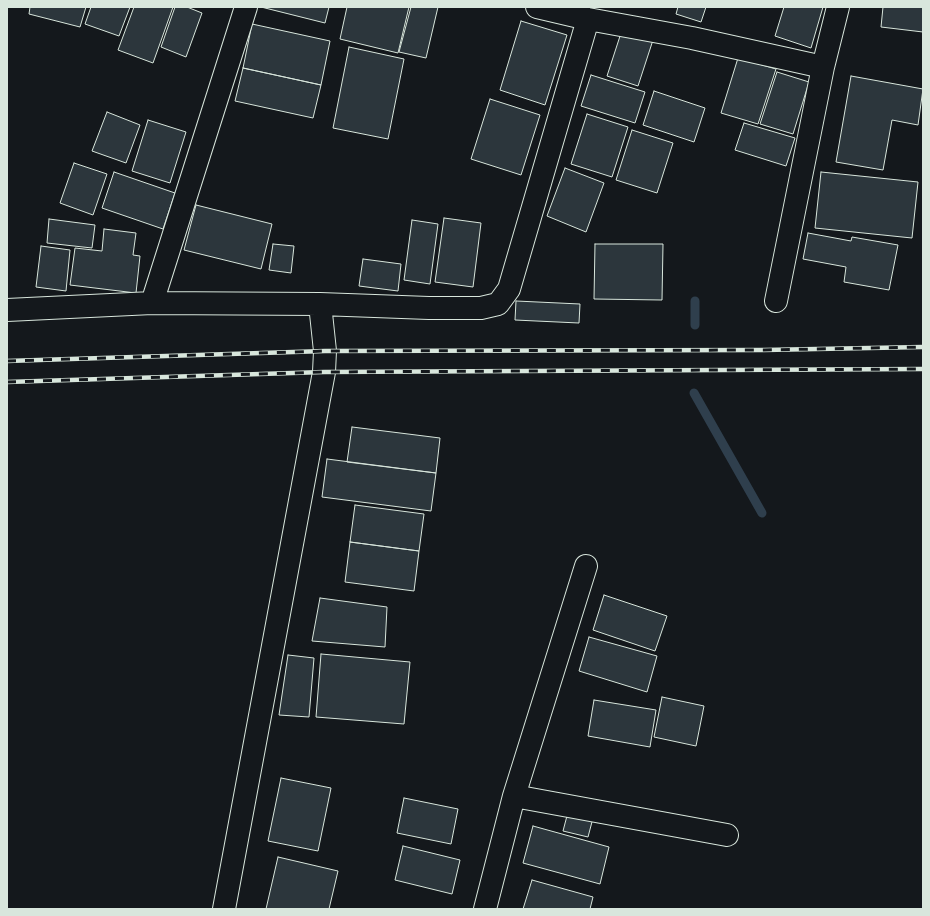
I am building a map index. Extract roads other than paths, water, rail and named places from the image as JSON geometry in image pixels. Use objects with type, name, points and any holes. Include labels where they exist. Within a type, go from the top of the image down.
[{"type":"street","points":[[152,303],[246,7]]},
{"type":"street","points":[[537,7],[588,19],[692,38],[823,67]]},
{"type":"street","points":[[776,301],[823,67],[838,7]]},
{"type":"street","points":[[7,310],[152,303],[320,304],[429,308],[481,308],[498,304],[509,289],[588,19]]},
{"type":"street","points":[[224,909],[324,372],[325,351],[320,304]]},
{"type":"street","points":[[485,909],[514,796],[586,566]]},
{"type":"street","points":[[514,796],[726,835]]},
{"type":"waterway","points":[[695,301],[695,325]]},
{"type":"waterway","points":[[694,393],[762,513]]},
{"type":"railway","points":[[7,361],[325,351],[764,350],[923,347]]},
{"type":"railway","points":[[7,382],[324,372],[923,369]]}]
